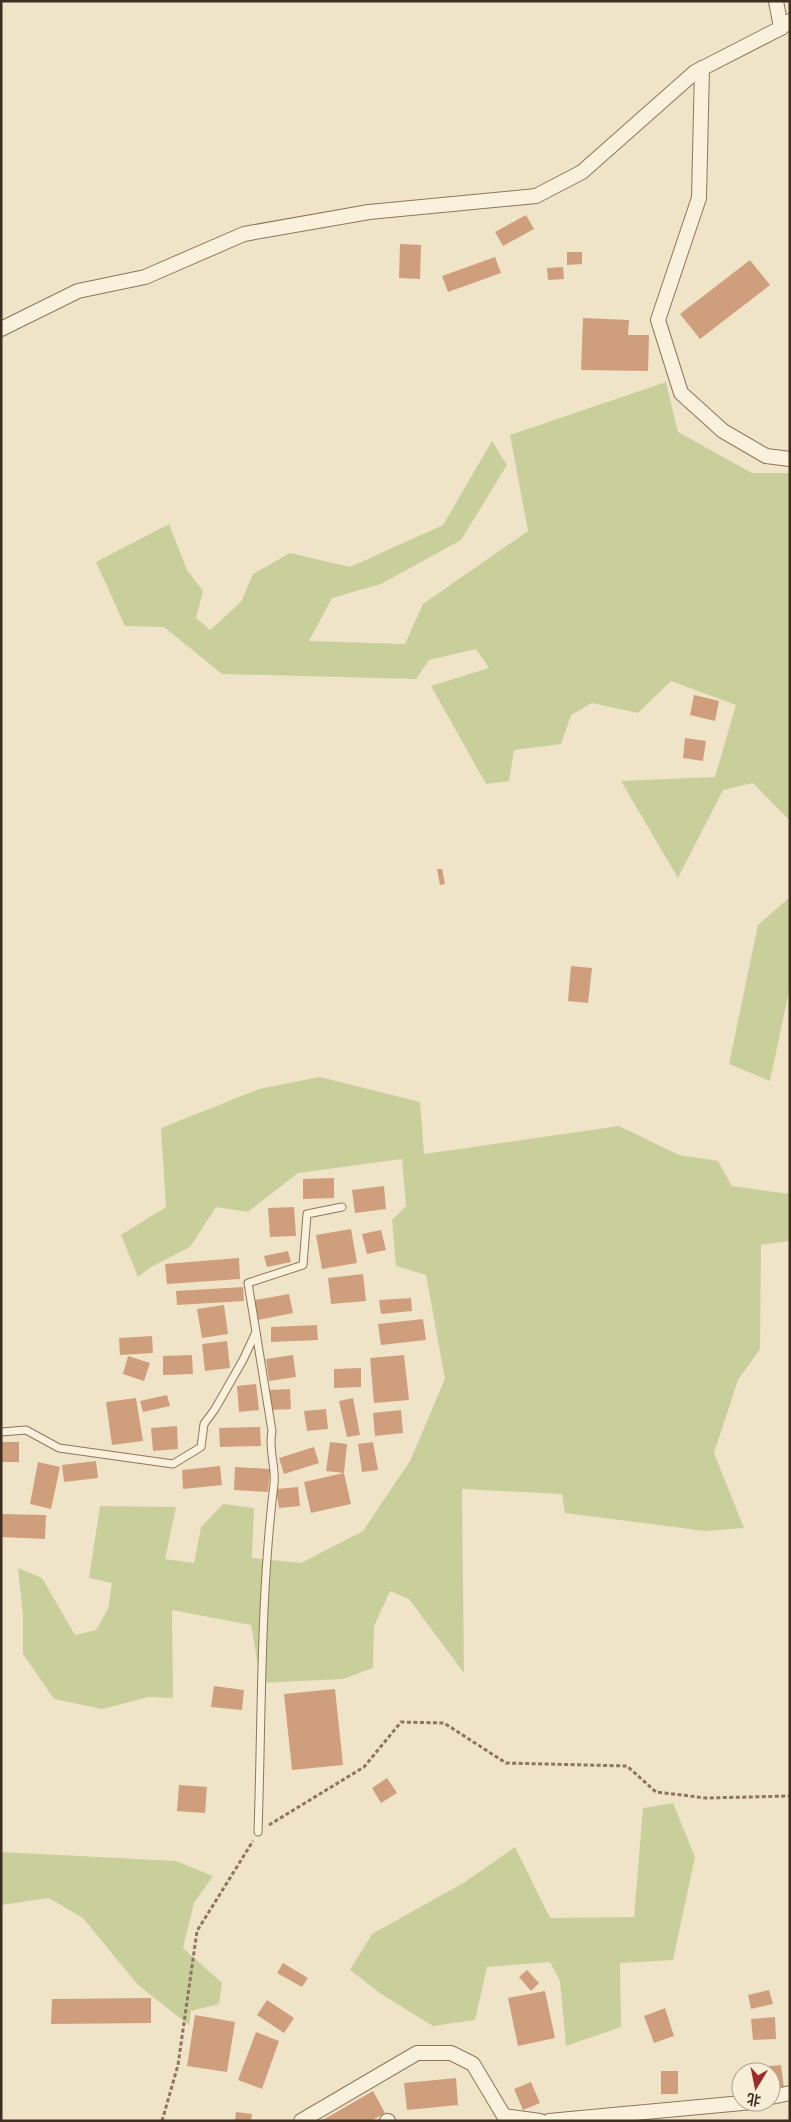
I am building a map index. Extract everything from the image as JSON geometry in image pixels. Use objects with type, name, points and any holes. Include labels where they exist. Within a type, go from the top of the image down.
[{"type":"street","points":[[1,329],[78,291],[145,277],[244,234],[369,212],[536,196],[582,172],[695,72],[785,25],[776,1]]},
{"type":"street","points":[[702,68],[699,198],[658,320],[681,393],[723,431],[766,456],[790,458]]},
{"type":"street","points":[[302,2121],[417,2053],[451,2053],[473,2064],[504,2116],[540,2121]]},
{"type":"street","points":[[549,2121],[731,2104]]},
{"type":"lane","points":[[258,1832],[267,1542],[274,1480],[270,1440],[272,1431],[248,1283],[303,1265],[307,1214],[342,1207]]},
{"type":"lane","points":[[1,1432],[26,1430],[59,1448],[173,1464],[201,1447],[204,1424],[239,1368],[256,1332]]},
{"type":"path","points":[[162,2121],[178,2065],[197,1931],[258,1832],[364,1767],[401,1722],[444,1723],[506,1763],[627,1766],[656,1792],[706,1798],[790,1796]]},
{"type":"green space","points":[[666,382],[678,432],[752,473],[790,473],[790,821],[753,783],[723,790],[678,878],[621,781],[715,777],[736,705],[671,681],[638,713],[592,703],[571,715],[561,744],[514,750],[509,781],[486,784],[431,686],[489,668],[476,649],[429,660],[416,679],[222,674],[164,627],[125,626],[96,562],[169,524],[187,570],[203,591],[196,618],[210,630],[241,602],[253,574],[290,553],[350,567],[443,525],[492,441],[507,465],[461,540],[381,584],[332,598],[309,641],[405,644],[423,604],[528,531],[510,435]]},
{"type":"green space","points":[[790,897],[790,986],[770,1081],[729,1064],[758,925]]},
{"type":"green space","points":[[320,1077],[420,1102],[424,1154],[619,1126],[679,1155],[718,1161],[732,1186],[790,1194],[790,1241],[761,1245],[760,1349],[738,1380],[714,1453],[744,1528],[705,1531],[565,1513],[562,1494],[462,1489],[464,1673],[409,1599],[390,1591],[374,1626],[373,1668],[343,1679],[261,1683],[251,1625],[172,1610],[173,1698],[149,1697],[102,1709],[54,1699],[23,1654],[23,1616],[18,1568],[42,1578],[75,1635],[96,1630],[108,1609],[112,1583],[89,1578],[100,1506],[176,1507],[165,1559],[194,1563],[201,1527],[223,1504],[254,1508],[252,1558],[301,1563],[363,1531],[410,1461],[445,1379],[426,1275],[396,1266],[392,1220],[406,1206],[402,1159],[298,1173],[248,1212],[216,1207],[190,1247],[151,1267],[138,1277],[121,1235],[166,1207],[161,1128],[259,1089]]},
{"type":"green space","points":[[673,1803],[695,1857],[673,1960],[620,1963],[621,2027],[566,2046],[560,1981],[550,1962],[487,1967],[475,2020],[433,2026],[381,1994],[350,1970],[372,1934],[465,1882],[515,1847],[550,1918],[634,1917],[643,1808]]},
{"type":"green space","points":[[1,1852],[176,1861],[213,1876],[194,1903],[183,1948],[222,1983],[219,2004],[191,2011],[189,2025],[138,1985],[83,1918],[49,1898],[1,1905]]},
{"type":"building","points":[[526,215],[534,229],[503,246],[495,232]]},
{"type":"building","points":[[400,244],[421,245],[420,279],[399,278]]},
{"type":"building","points":[[567,252],[582,252],[582,264],[567,265]]},
{"type":"building","points":[[495,257],[501,273],[448,292],[442,276]]},
{"type":"building","points":[[750,260],[770,285],[700,339],[680,314]]},
{"type":"building","points":[[563,267],[564,279],[548,280],[547,268]]},
{"type":"building","points":[[583,318],[629,320],[628,335],[649,335],[648,371],[581,370]]},
{"type":"building","points":[[694,695],[719,701],[715,721],[690,715]]},
{"type":"building","points":[[685,738],[706,741],[703,761],[683,758]]},
{"type":"building","points":[[437,869],[442,869],[445,884],[440,885]]},
{"type":"building","points":[[571,966],[592,968],[588,1003],[568,1001]]},
{"type":"building","points":[[334,1178],[334,1198],[303,1199],[303,1179]]},
{"type":"building","points":[[384,1186],[386,1209],[355,1213],[352,1190]]},
{"type":"building","points":[[294,1207],[296,1236],[270,1237],[268,1208]]},
{"type":"building","points":[[351,1229],[357,1263],[322,1269],[316,1235]]},
{"type":"building","points":[[381,1230],[386,1250],[367,1254],[362,1234]]},
{"type":"building","points":[[288,1251],[291,1262],[267,1267],[264,1256]]},
{"type":"building","points":[[239,1258],[240,1279],[167,1284],[165,1264]]},
{"type":"building","points":[[363,1274],[366,1301],[331,1304],[328,1278]]},
{"type":"building","points":[[243,1287],[244,1301],[177,1305],[176,1291]]},
{"type":"building","points":[[289,1294],[293,1313],[258,1320],[255,1300]]},
{"type":"building","points":[[411,1298],[412,1311],[381,1314],[379,1300]]},
{"type":"building","points":[[224,1305],[228,1334],[202,1338],[197,1309]]},
{"type":"building","points":[[423,1319],[426,1340],[381,1345],[378,1324]]},
{"type":"building","points":[[317,1325],[318,1340],[271,1342],[271,1327]]},
{"type":"building","points":[[152,1336],[153,1353],[120,1355],[119,1338]]},
{"type":"building","points":[[227,1341],[230,1368],[205,1371],[202,1344]]},
{"type":"building","points":[[192,1355],[193,1374],[163,1375],[163,1356]]},
{"type":"building","points":[[293,1355],[296,1377],[269,1381],[266,1359]]},
{"type":"building","points":[[404,1355],[409,1400],[374,1403],[370,1358]]},
{"type":"building","points":[[128,1356],[150,1363],[144,1381],[123,1374]]},
{"type":"building","points":[[361,1368],[361,1387],[334,1388],[334,1369]]},
{"type":"building","points":[[256,1384],[259,1410],[239,1412],[237,1386]]},
{"type":"building","points":[[290,1389],[291,1409],[271,1410],[270,1390]]},
{"type":"building","points":[[167,1395],[170,1406],[143,1412],[140,1401]]},
{"type":"building","points":[[136,1398],[143,1441],[112,1445],[106,1402]]},
{"type":"building","points":[[353,1398],[360,1435],[347,1437],[339,1401]]},
{"type":"building","points":[[326,1409],[328,1429],[307,1431],[304,1411]]},
{"type":"building","points":[[401,1410],[403,1433],[375,1436],[373,1413]]},
{"type":"building","points":[[177,1426],[178,1449],[153,1451],[151,1428]]},
{"type":"building","points":[[260,1427],[261,1446],[220,1447],[219,1428]]},
{"type":"building","points":[[1,1442],[19,1442],[19,1462],[1,1462]]},
{"type":"building","points":[[330,1442],[347,1444],[344,1473],[326,1471]]},
{"type":"building","points":[[373,1442],[378,1470],[362,1472],[358,1444]]},
{"type":"building","points":[[314,1447],[319,1463],[284,1474],[279,1458]]},
{"type":"building","points":[[96,1461],[98,1478],[64,1482],[62,1465]]},
{"type":"building","points":[[38,1462],[60,1467],[51,1509],[30,1504]]},
{"type":"building","points":[[220,1466],[222,1485],[183,1489],[182,1470]]},
{"type":"building","points":[[235,1467],[270,1469],[268,1492],[234,1490]]},
{"type":"building","points":[[344,1473],[351,1504],[311,1513],[304,1482]]},
{"type":"building","points":[[298,1487],[300,1506],[279,1508],[276,1489]]},
{"type":"building","points":[[1,1514],[46,1515],[45,1539],[1,1537]]},
{"type":"building","points":[[214,1686],[244,1690],[242,1710],[211,1707]]},
{"type":"building","points":[[335,1689],[343,1765],[292,1770],[284,1694]]},
{"type":"building","points":[[387,1778],[397,1793],[381,1803],[372,1788]]},
{"type":"building","points":[[179,1785],[207,1787],[205,1813],[177,1811]]},
{"type":"building","points":[[283,1963],[308,1978],[302,1987],[277,1973]]},
{"type":"building","points":[[527,1970],[539,1983],[531,1991],[519,1977]]},
{"type":"building","points":[[769,1990],[773,2004],[751,2009],[748,1995]]},
{"type":"building","points":[[545,1991],[555,2038],[518,2046],[508,1998]]},
{"type":"building","points":[[151,1998],[151,2023],[51,2024],[52,1999]]},
{"type":"building","points":[[267,2000],[294,2018],[284,2033],[257,2015]]},
{"type":"building","points":[[665,2008],[674,2036],[654,2043],[644,2016]]},
{"type":"building","points":[[195,2015],[235,2022],[227,2072],[187,2066]]},
{"type":"building","points":[[775,2017],[776,2039],[753,2040],[751,2019]]},
{"type":"building","points":[[256,2032],[279,2041],[262,2089],[238,2080]]},
{"type":"building","points":[[781,2065],[784,2088],[781,2088]]},
{"type":"building","points":[[661,2071],[678,2071],[678,2094],[661,2094]]},
{"type":"building","points":[[456,2078],[458,2105],[407,2110],[404,2083]]},
{"type":"building","points":[[531,2082],[540,2103],[523,2110],[514,2089]]},
{"type":"building","points":[[373,2091],[385,2113],[371,2121],[321,2121]]},
{"type":"building","points":[[236,2112],[252,2114],[251,2121],[235,2121]]}]
